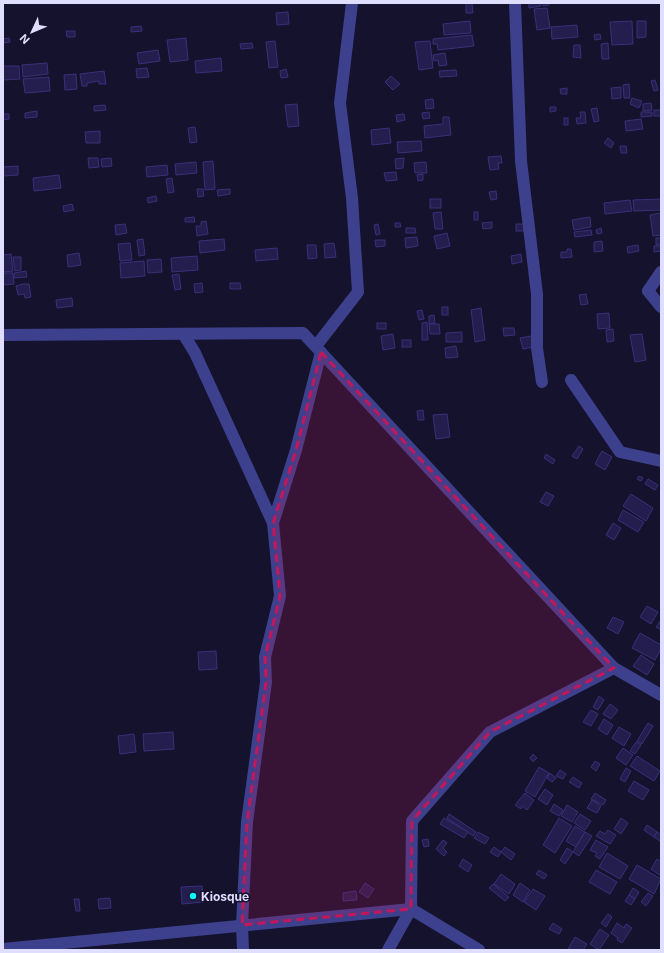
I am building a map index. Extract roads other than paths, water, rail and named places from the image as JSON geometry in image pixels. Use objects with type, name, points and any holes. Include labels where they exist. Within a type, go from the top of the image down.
[{"type":"street","points":[[273,523],[296,450],[318,349],[358,292],[352,198],[340,103],[352,3]]},
{"type":"street","points":[[515,3],[521,161],[537,294],[537,348],[542,382]]},
{"type":"street","points":[[661,272],[648,291],[661,307]]},
{"type":"street","points":[[3,335],[184,335],[303,333],[614,668],[661,695]]},
{"type":"street","points":[[184,335],[195,353],[273,523],[280,596],[265,657],[266,682],[247,822],[242,925],[243,950]]},
{"type":"street","points":[[571,380],[620,452],[661,461]]},
{"type":"street","points":[[388,950],[411,909],[412,821],[490,732],[614,668]]},
{"type":"street","points":[[3,949],[411,909],[479,950]]},
{"type":"place","name":"Kiosque","points":[[193,896]]}]
